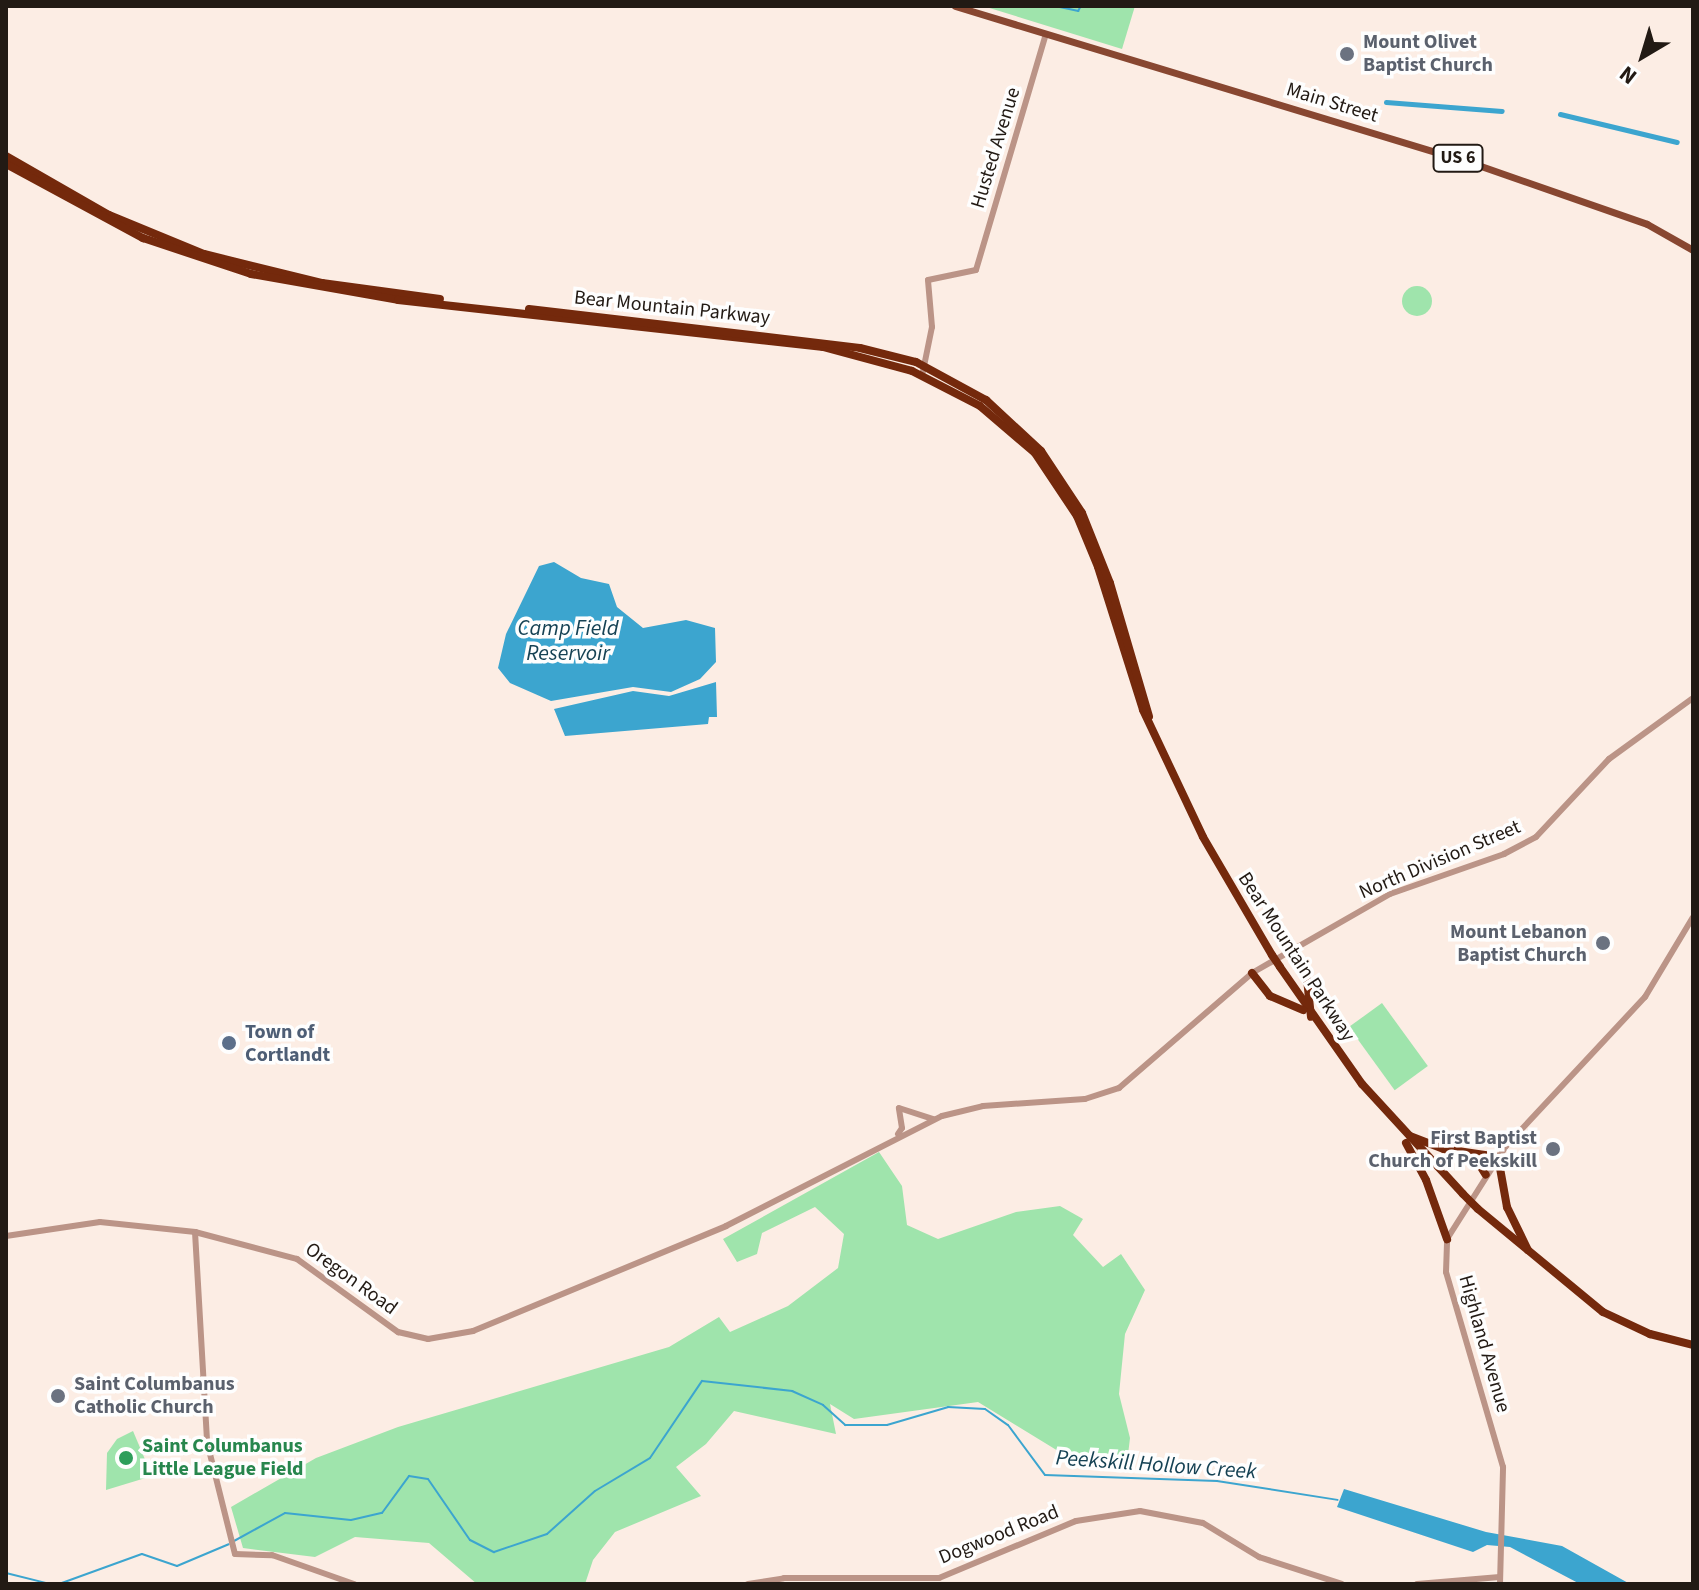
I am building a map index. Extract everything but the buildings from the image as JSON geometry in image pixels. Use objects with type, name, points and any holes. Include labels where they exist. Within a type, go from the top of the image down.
[{"type":"highway","name":"Bear Mountain Parkway","points":[[6,156],[143,231],[267,271],[424,297],[833,343],[924,371],[999,419],[1058,483],[1091,548],[1149,717],[1203,837],[1311,1017],[1404,1134],[1478,1209],[1532,1257],[1611,1317],[1693,1345]]},
{"type":"highway","name":"Bear Mountain Parkway","points":[[6,164],[143,238],[287,282],[398,300],[803,344],[924,371]]},
{"type":"highway","points":[[1290,952],[1307,982],[1311,1017]]},
{"type":"highway","points":[[1252,973],[1267,993],[1297,1004],[1311,1017]]},
{"type":"highway","points":[[1283,1001],[1291,995],[1288,979]]},
{"type":"highway","points":[[1297,994],[1307,982]]},
{"type":"highway","points":[[1404,1134],[1444,1149],[1473,1156],[1498,1157],[1507,1207],[1532,1257]]},
{"type":"highway","points":[[1404,1134],[1447,1239]]},
{"type":"highway","points":[[1430,1162],[1444,1149]]},
{"type":"highway","points":[[1473,1156],[1486,1175]]},
{"type":"highway","points":[[1494,1223],[1504,1218],[1507,1207]]},
{"type":"main road","name":"Main Street","points":[[955,6],[1462,159],[1647,224],[1693,250]]},
{"type":"street","name":"Husted Avenue","points":[[924,371],[932,327],[928,280],[976,270],[1046,34]]},
{"type":"street","name":"North Division Street","points":[[794,1191],[898,1134],[933,1119],[966,1109],[1085,1099],[1119,1088],[1252,973],[1390,894],[1536,837],[1615,754],[1693,698]]},
{"type":"street","points":[[1447,1239],[1498,1157],[1645,997],[1693,917]]},
{"type":"street","points":[[898,1134],[902,1121],[899,1108],[933,1119]]},
{"type":"street","name":"Oregon Road","points":[[6,1236],[100,1222],[195,1232],[280,1251],[379,1322],[409,1336],[442,1338],[539,1305],[726,1226],[794,1191]]},
{"type":"street","points":[[195,1232],[207,1442],[234,1550],[272,1555],[354,1584]]},
{"type":"street","name":"Highland Avenue","points":[[1447,1239],[1446,1272],[1503,1467],[1504,1530],[1500,1580]]},
{"type":"street","name":"Dogwood Road","points":[[748,1584],[784,1578],[939,1578],[1076,1521],[1140,1511],[1203,1523],[1259,1557],[1342,1584]]},
{"type":"street","points":[[1417,1584],[1500,1580]]},
{"type":"green space","points":[[983,6],[1135,6],[1122,49]]},
{"type":"green space","points":[[1417,286],[1428,290],[1432,301],[1428,312],[1417,316],[1406,312],[1402,301],[1406,290]]},
{"type":"green space","points":[[1382,1003],[1428,1066],[1395,1090],[1349,1027]]},
{"type":"green space","points":[[879,1152],[902,1186],[907,1225],[938,1239],[1016,1212],[1060,1206],[1083,1219],[1073,1235],[1103,1267],[1121,1254],[1145,1290],[1125,1334],[1119,1394],[1130,1438],[1127,1463],[1063,1454],[978,1402],[854,1419],[830,1404],[836,1434],[734,1411],[706,1444],[676,1467],[701,1496],[615,1532],[593,1560],[585,1584],[477,1584],[429,1543],[355,1537],[315,1557],[243,1548],[231,1507],[316,1458],[398,1427],[669,1347],[719,1317],[730,1332],[788,1306],[838,1268],[844,1234],[815,1207],[762,1233],[757,1254],[737,1262],[723,1239]]},
{"type":"green space","name":"Saint Columbanus Little League Field","points":[[133,1431],[152,1476],[106,1490],[107,1453],[117,1439]]},
{"type":"water","name":"Camp Field Reservoir","points":[[554,562],[581,578],[609,584],[617,607],[643,628],[686,620],[715,628],[716,662],[700,679],[671,692],[633,687],[551,701],[510,683],[498,668],[506,634],[539,566]]},
{"type":"water","name":"Camp Field Reservoir","points":[[716,682],[717,717],[709,717],[708,724],[565,736],[554,709],[633,691],[669,696]]},
{"type":"water","points":[[1344,1489],[1486,1532],[1562,1546],[1630,1584],[1580,1584],[1510,1547],[1487,1545],[1473,1552],[1337,1507]]},
{"type":"waterway","points":[[1055,6],[1078,11],[1081,6]]},
{"type":"waterway","points":[[1386,102],[1502,111]]},
{"type":"waterway","points":[[1560,114],[1677,142]]},
{"type":"waterway","name":"Peekskill Hollow Creek","points":[[234,1541],[285,1513],[351,1520],[382,1513],[409,1476],[428,1479],[470,1540],[494,1552],[547,1534],[595,1491],[650,1458],[702,1381],[792,1391],[823,1405],[845,1425],[887,1425],[948,1407],[985,1409],[1008,1425],[1045,1475],[1217,1481],[1338,1500]]},
{"type":"waterway","name":"Peekskill Hollow Creek","points":[[59,1584],[142,1554],[177,1566],[229,1544]]},
{"type":"waterway","name":"Peekskill Hollow Creek","points":[[6,1573],[50,1584]]},
{"type":"place","name":"Mount Olivet Baptist Church","points":[[1347,54]]},
{"type":"place","name":"Mount Lebanon Baptist Church","points":[[1603,943]]},
{"type":"place","name":"Town of Cortlandt","points":[[229,1043]]},
{"type":"place","name":"First Baptist Church of Peekskill","points":[[1553,1149]]},
{"type":"place","name":"Saint Columbanus Catholic Church","points":[[58,1396]]},
{"type":"place","name":"Saint Columbanus Little League Field","points":[[126,1458]]}]
